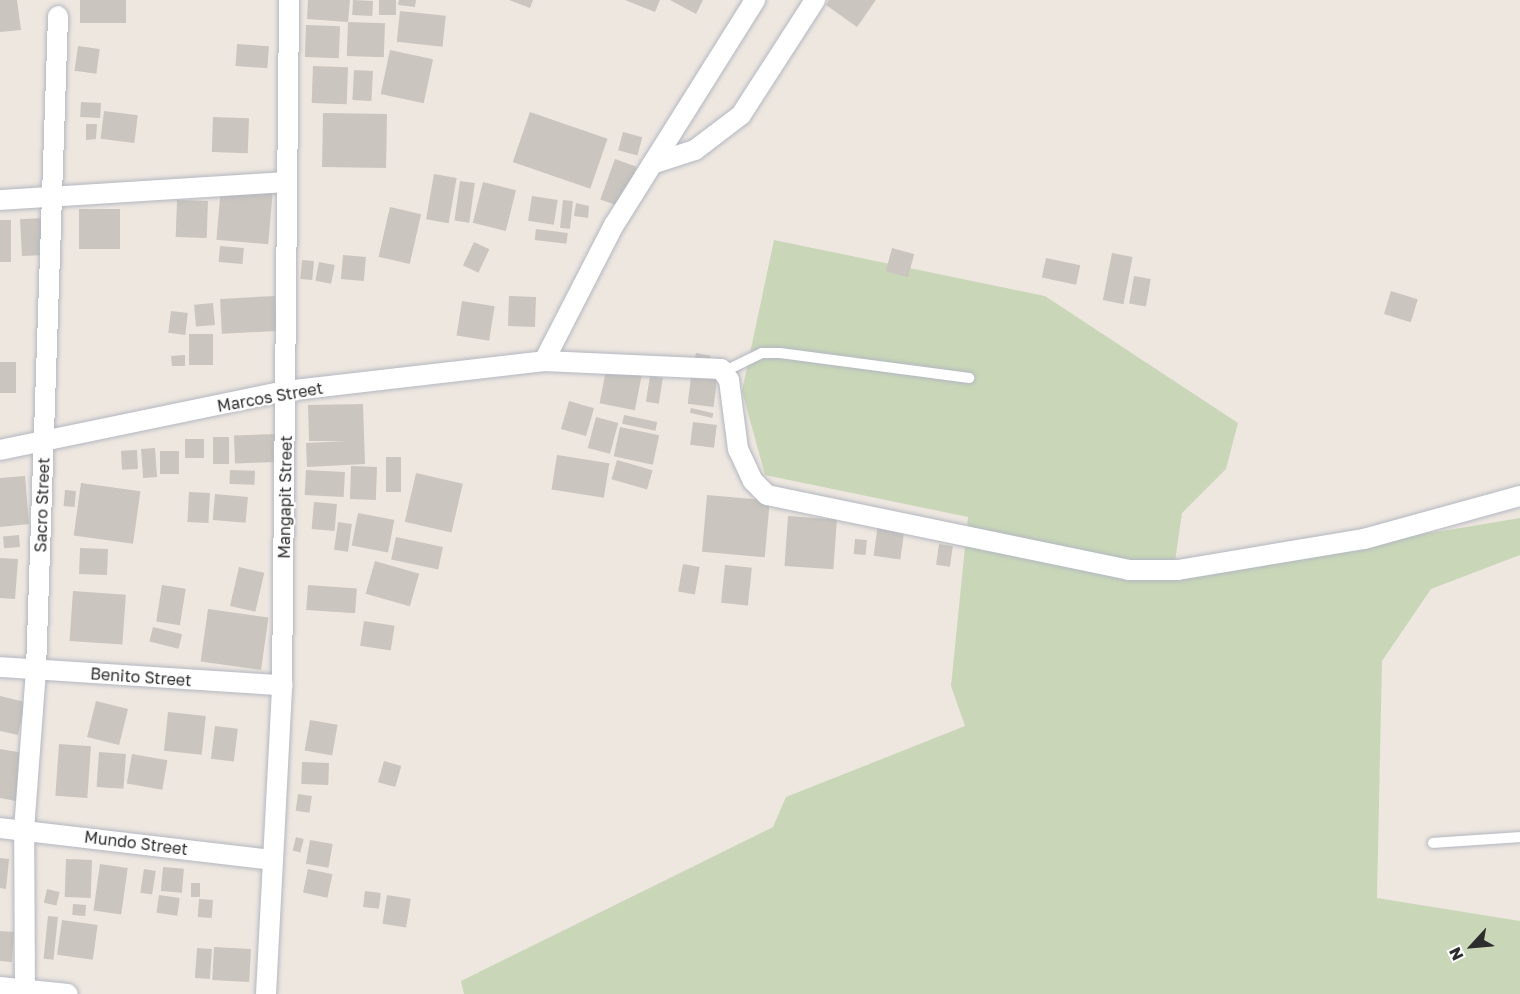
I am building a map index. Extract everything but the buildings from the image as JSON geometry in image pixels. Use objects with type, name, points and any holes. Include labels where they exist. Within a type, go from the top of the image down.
[{"type":"street","name":"Mangapit Street","points":[[266,994],[282,685],[286,391],[284,182],[289,0]]},
{"type":"street","points":[[544,361],[652,164],[755,0]]},
{"type":"street","points":[[652,164],[695,150],[741,115],[815,0]]},
{"type":"street","name":"Sacro Street","points":[[25,992],[24,830],[36,670],[58,16]]},
{"type":"street","points":[[0,200],[284,182]]},
{"type":"street","name":"Marcos Street","points":[[0,450],[286,391],[544,361],[725,371]]},
{"type":"street","points":[[725,371],[738,449],[753,481],[767,495],[1097,566],[1178,570],[1364,539],[1520,496]]},
{"type":"street","name":"Benito Street","points":[[0,667],[282,685]]},
{"type":"street","name":"Mundo Street","points":[[0,828],[272,860]]},
{"type":"street","points":[[0,987],[25,992],[68,994]]},
{"type":"lane","points":[[725,371],[762,353],[780,353],[969,378]]},
{"type":"lane","points":[[1432,843],[1520,837]]},
{"type":"green space","points":[[774,240],[1045,296],[1238,423],[1226,469],[1182,513],[1173,576],[1520,518],[1520,555],[1431,589],[1382,661],[1377,898],[1520,921],[1520,994],[464,994],[461,981],[773,827],[786,797],[965,726],[951,686],[968,517],[765,475],[742,391]]}]
